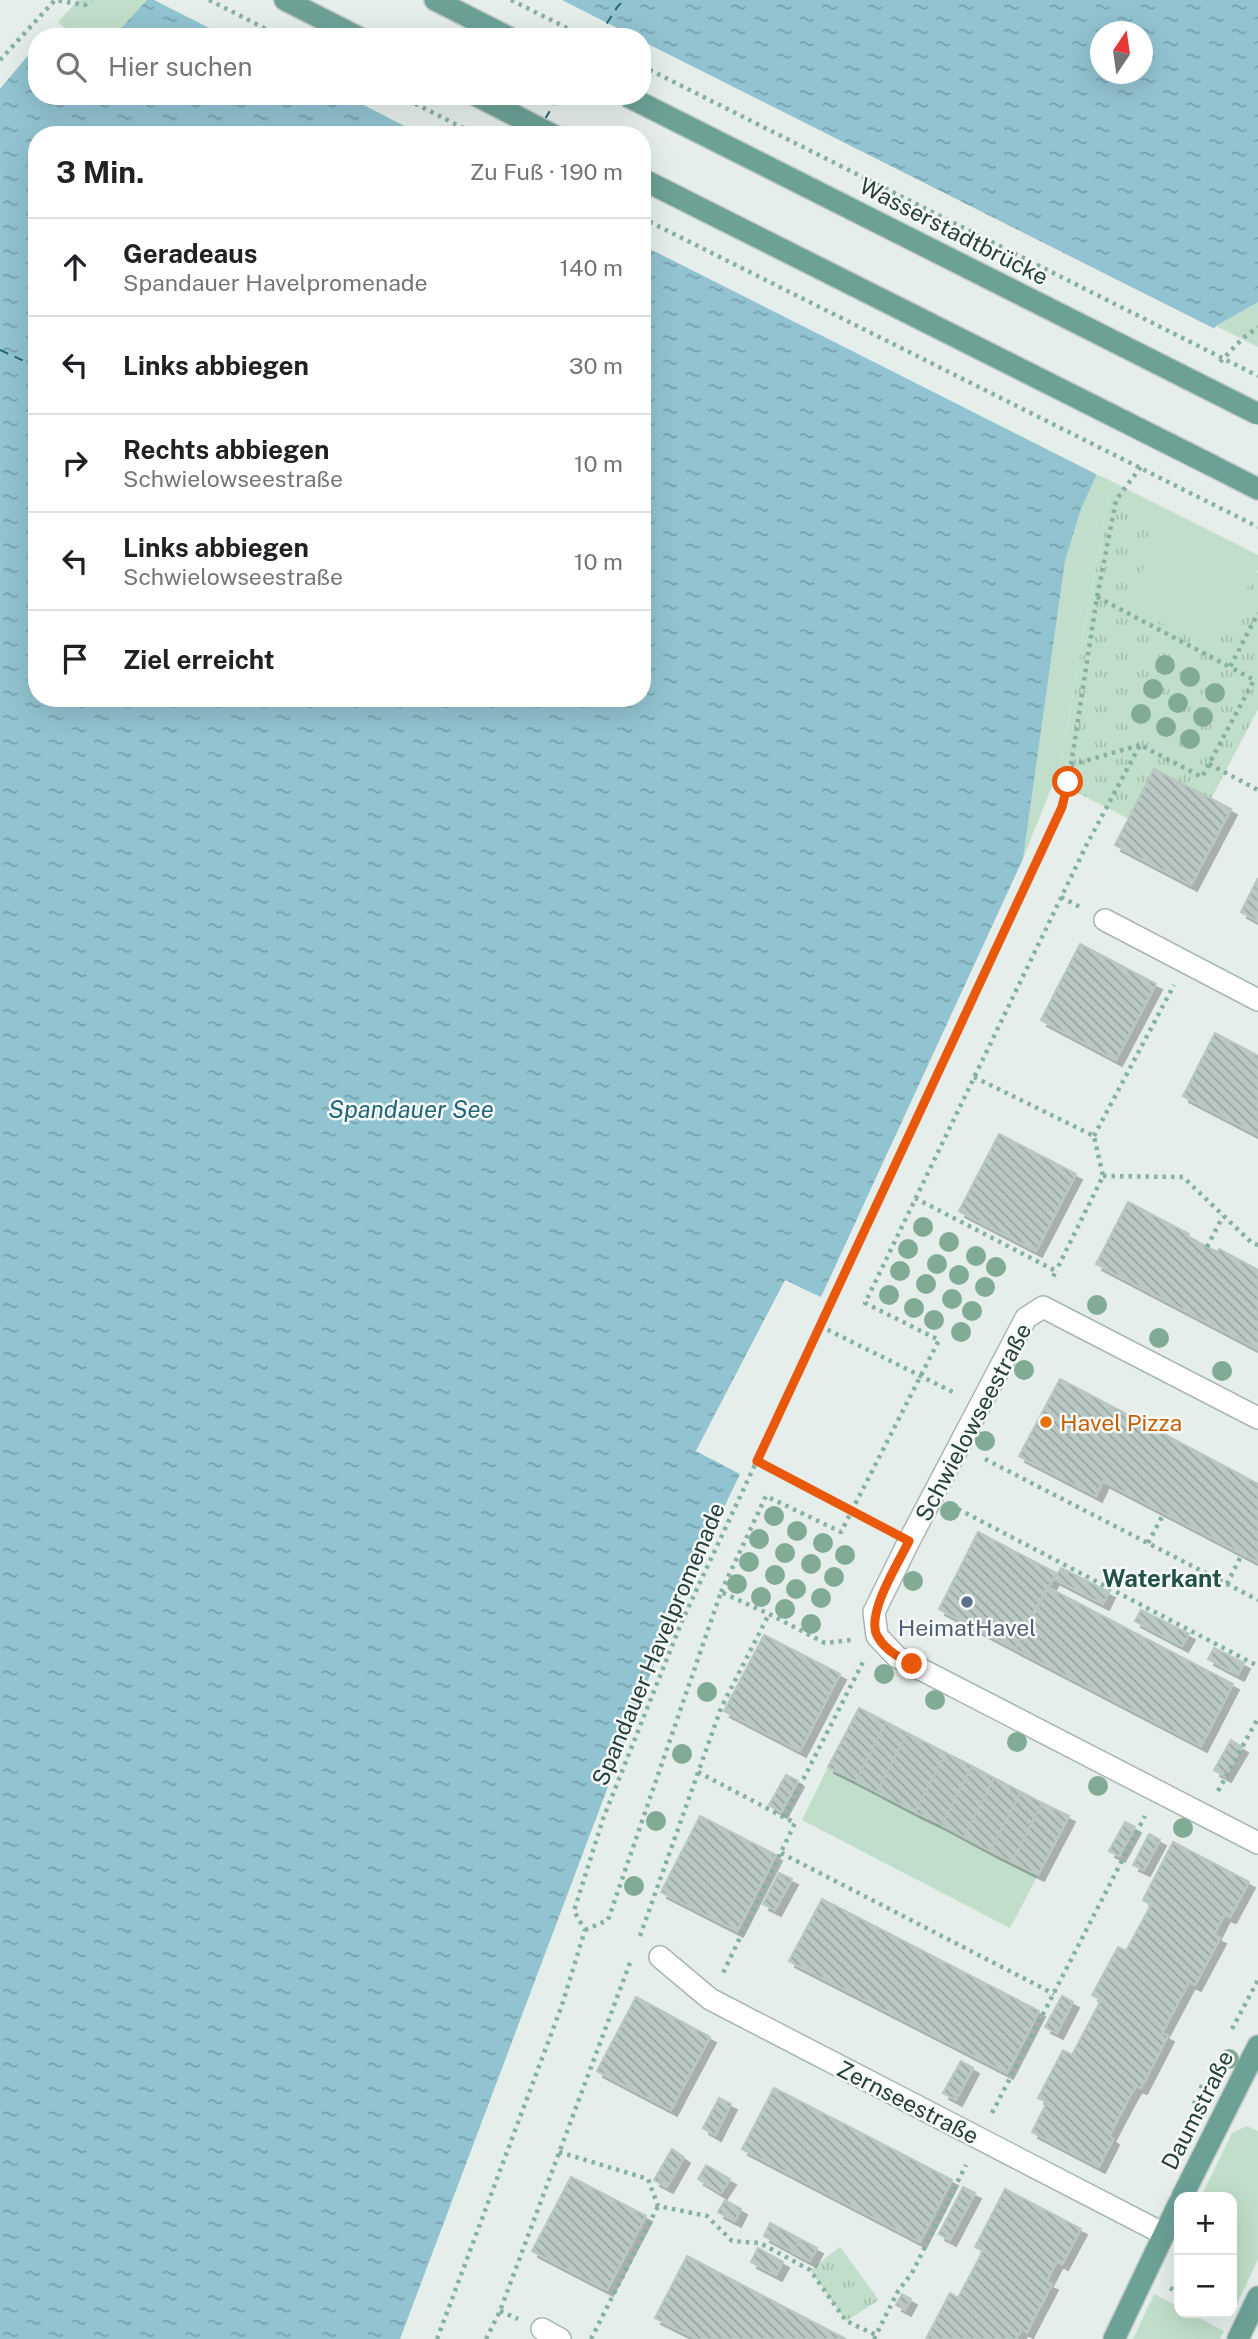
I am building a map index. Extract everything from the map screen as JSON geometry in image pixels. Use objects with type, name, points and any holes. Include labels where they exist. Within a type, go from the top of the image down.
[{"type":"main road","points":[[285,0],[340,28]]},
{"type":"main road","points":[[435,0],[490,28]]},
{"type":"main road","points":[[495,105],[535,126]]},
{"type":"main road","name":"Wasserstadtbrücke","points":[[645,105],[1258,414]]},
{"type":"main road","points":[[651,185],[1258,489]]},
{"type":"main road","name":"Daumstraße","points":[[1185,2192],[1258,2046]]},
{"type":"main road","name":"Daumstraße","points":[[1114,2339],[1174,2213]]},
{"type":"main road","points":[[1238,2339],[1258,2297]]},
{"type":"street","points":[[1105,920],[1258,1000]]},
{"type":"street","name":"Schwielowseestraße","points":[[877,1636],[874,1612],[909,1541],[1026,1318],[1043,1307],[1258,1418]]},
{"type":"street","points":[[877,1636],[897,1657],[1258,1843]]},
{"type":"street","name":"Zernseestraße","points":[[660,1957],[710,1999],[1164,2234]]},
{"type":"path","points":[[29,28],[55,0],[85,5],[91,0]]},
{"type":"path","points":[[209,0],[264,28]]},
{"type":"path","points":[[512,0],[566,28]]},
{"type":"path","points":[[0,60],[28,29]]},
{"type":"path","points":[[651,71],[1258,376]]},
{"type":"path","points":[[418,105],[459,126]]},
{"type":"path","points":[[651,223],[1258,527]]},
{"type":"path","points":[[1242,339],[1258,327]]},
{"type":"path","name":"Spandauer Havelpromenade","points":[[437,2339],[562,2004],[585,1930],[574,1911],[603,1819],[682,1621],[1062,807],[1116,500]]},
{"type":"path","points":[[1071,765],[1140,745],[1202,777],[1254,680],[1097,597]]},
{"type":"path","points":[[1230,667],[1258,613]]},
{"type":"path","points":[[585,1930],[608,1920],[721,1592],[766,1496],[841,1532],[939,1339],[865,1303],[1087,845],[1140,745]]},
{"type":"path","points":[[1209,764],[1258,790]]},
{"type":"path","points":[[1043,1307],[1056,1270],[1103,1176],[1094,1136],[1186,963]]},
{"type":"path","points":[[974,1077],[1094,1136]]},
{"type":"path","points":[[1103,1176],[1182,1177],[1252,1243],[1258,1245]]},
{"type":"path","points":[[915,1198],[1056,1270]]},
{"type":"path","points":[[1207,1247],[1223,1216]]},
{"type":"path","points":[[820,1326],[980,1407]]},
{"type":"path","points":[[959,1446],[1258,1600]]},
{"type":"path","points":[[757,1461],[909,1541]]},
{"type":"path","points":[[933,1495],[1258,1666]]},
{"type":"path","points":[[1148,1543],[1164,1513]]},
{"type":"path","points":[[1227,1584],[1242,1554]]},
{"type":"path","points":[[721,1592],[825,1643],[877,1636]]},
{"type":"path","points":[[637,1944],[721,1708],[769,1614]]},
{"type":"path","points":[[784,1817],[877,1636]]},
{"type":"path","points":[[1205,1815],[1258,1718]]},
{"type":"path","points":[[698,1772],[795,1823],[710,1999]]},
{"type":"path","points":[[658,2206],[707,2216],[732,2241],[760,2243],[810,2270],[846,2322],[875,2337],[898,2291],[912,2273],[1157,1790]]},
{"type":"path","points":[[781,1853],[1054,1994]]},
{"type":"path","points":[[486,2339],[500,2311],[632,1956]]},
{"type":"path","points":[[559,2152],[648,2179],[658,2206],[591,2339]]},
{"type":"green space","points":[[78,0],[147,0],[121,28],[65,28],[58,22]]},
{"type":"green space","points":[[1258,302],[1258,347],[1216,326]]},
{"type":"green space","points":[[1097,474],[1258,555],[1258,570],[1214,651],[1124,603],[1108,498],[1060,766],[1023,859],[1065,561],[1081,509]]},
{"type":"green space","points":[[1108,498],[1165,527],[1125,603],[1214,651],[1256,572],[1258,573],[1258,709],[1211,799],[1154,769],[1129,819],[1070,789],[1060,766]]},
{"type":"green space","points":[[828,1767],[1038,1875],[1010,1928],[802,1820]]},
{"type":"green space","points":[[1247,2126],[1258,2131],[1258,2259],[1237,2304],[1237,2192],[1203,2192],[1232,2133]]},
{"type":"green space","points":[[840,2247],[879,2300],[846,2321],[810,2270]]},
{"type":"green space","points":[[1154,2294],[1174,2304],[1174,2318],[1199,2318],[1224,2331],[1220,2339],[1133,2339]]},
{"type":"water","name":"Spandauer See","points":[[147,0],[1258,0],[1258,302],[1216,326],[1097,474],[1081,509],[1065,561],[1023,859],[821,1297],[785,1281],[696,1451],[740,1474],[673,1614],[400,2339],[0,2339],[0,89],[28,55],[28,105],[651,105],[651,28],[121,28]]},
{"type":"pier","points":[[154,0],[562,0],[617,28],[209,28]]},
{"type":"pier","points":[[651,46],[1217,330],[1100,476],[651,250],[651,126],[404,126],[364,105],[651,105]]},
{"type":"pier","points":[[785,1280],[824,1299],[820,1301],[786,1285],[701,1449],[742,1471],[744,1475],[696,1451]]},
{"type":"building","points":[[1154,769],[1231,809],[1191,885],[1115,845]]},
{"type":"building","points":[[1258,878],[1258,921],[1241,912]]},
{"type":"building","points":[[1080,944],[1156,984],[1116,1060],[1041,1020]]},
{"type":"building","points":[[1215,1033],[1258,1056],[1258,1135],[1183,1096]]},
{"type":"building","points":[[999,1134],[1076,1174],[1036,1251],[959,1211]]},
{"type":"building","points":[[1128,1202],[1189,1234],[1187,1236],[1207,1247],[1218,1252],[1219,1249],[1258,1270],[1258,1349],[1096,1264]]},
{"type":"building","points":[[1060,1379],[1258,1484],[1258,1562],[1103,1481],[1096,1496],[1019,1456]]},
{"type":"building","points":[[978,1532],[1056,1573],[1015,1649],[939,1609]]},
{"type":"building","points":[[1061,1568],[1109,1592],[1103,1604],[1055,1579]]},
{"type":"building","points":[[1047,1587],[1233,1684],[1201,1746],[1015,1649]]},
{"type":"building","points":[[1141,1610],[1189,1634],[1182,1646],[1135,1621]]},
{"type":"building","points":[[764,1635],[840,1674],[800,1751],[724,1711]]},
{"type":"building","points":[[1214,1648],[1244,1663],[1238,1675],[1208,1659]]},
{"type":"building","points":[[859,1708],[886,1722],[856,1781],[828,1767]]},
{"type":"building","points":[[886,1722],[907,1733],[877,1792],[856,1781]]},
{"type":"building","points":[[907,1733],[946,1753],[915,1812],[877,1792]]},
{"type":"building","points":[[1231,1740],[1242,1747],[1225,1776],[1214,1770]]},
{"type":"building","points":[[946,1753],[972,1766],[942,1825],[915,1812]]},
{"type":"building","points":[[972,1766],[994,1778],[964,1837],[942,1825]]},
{"type":"building","points":[[786,1775],[798,1781],[781,1812],[769,1805]]},
{"type":"building","points":[[994,1778],[1021,1792],[990,1851],[964,1837]]},
{"type":"building","points":[[1021,1792],[1042,1803],[1012,1862],[990,1851]]},
{"type":"building","points":[[1042,1803],[1069,1816],[1038,1875],[1012,1862]]},
{"type":"building","points":[[700,1816],[776,1855],[737,1931],[661,1892]]},
{"type":"building","points":[[1125,1822],[1135,1827],[1119,1856],[1109,1851]]},
{"type":"building","points":[[1149,1834],[1160,1840],[1144,1870],[1133,1865]]},
{"type":"building","points":[[1173,1842],[1249,1882],[1230,1917],[1224,1915],[1214,1935],[1220,1938],[1195,1985],[1189,1982],[1162,2033],[1168,2036],[1141,2088],[1136,2086],[1130,2096],[1109,2136],[1113,2139],[1099,2167],[1032,2132],[1047,2102],[1038,2098],[1063,2050],[1072,2055],[1101,2000],[1092,1995],[1118,1947],[1126,1951],[1151,1905],[1143,1900]]},
{"type":"building","points":[[779,1873],[792,1879],[775,1910],[763,1904]]},
{"type":"building","points":[[822,1899],[1039,2011],[1007,2073],[789,1961]]},
{"type":"building","points":[[1062,1996],[1073,2002],[1057,2033],[1045,2027]]},
{"type":"building","points":[[636,1997],[710,2037],[671,2110],[597,2071]]},
{"type":"building","points":[[961,2061],[973,2068],[956,2100],[943,2093]]},
{"type":"building","points":[[774,2088],[952,2180],[920,2242],[742,2149]]},
{"type":"building","points":[[719,2098],[731,2104],[715,2135],[703,2128]]},
{"type":"building","points":[[672,2149],[684,2157],[667,2187],[654,2180]]},
{"type":"building","points":[[706,2165],[730,2179],[721,2193],[698,2179]]},
{"type":"building","points":[[571,2177],[646,2216],[607,2290],[532,2251]]},
{"type":"building","points":[[963,2187],[975,2193],[950,2240],[939,2234]]},
{"type":"building","points":[[1005,2189],[1081,2229],[1062,2264],[1057,2261],[1046,2282],[1052,2284],[1027,2332],[1022,2329],[1016,2339],[926,2339],[950,2293],[958,2298],[983,2251],[975,2247]]},
{"type":"building","points":[[725,2200],[741,2209],[735,2221],[718,2212]]},
{"type":"building","points":[[770,2223],[800,2239],[793,2252],[764,2236]]},
{"type":"building","points":[[800,2239],[817,2248],[810,2261],[793,2252]]},
{"type":"building","points":[[758,2248],[783,2262],[776,2275],[751,2262]]},
{"type":"building","points":[[687,2256],[846,2339],[697,2339],[655,2318]]},
{"type":"building","points":[[902,2294],[911,2299],[905,2310],[896,2305]]},
{"type":"ferry route","points":[[604,28],[625,0]]},
{"type":"ferry route","points":[[545,119],[554,105]]},
{"type":"ferry route","points":[[0,350],[28,363]]},
{"type":"place","name":"Havel Pizza","points":[[1046,1422]]},
{"type":"place","name":"HeimatHavel","points":[[967,1602]]},
{"type":"district","name":"Waterkant","points":[[1162,1578]]},
{"type":"route","points":[[912,1664],[897,1657],[877,1636],[874,1612],[909,1541],[757,1461],[1062,807],[1068,782]]}]
